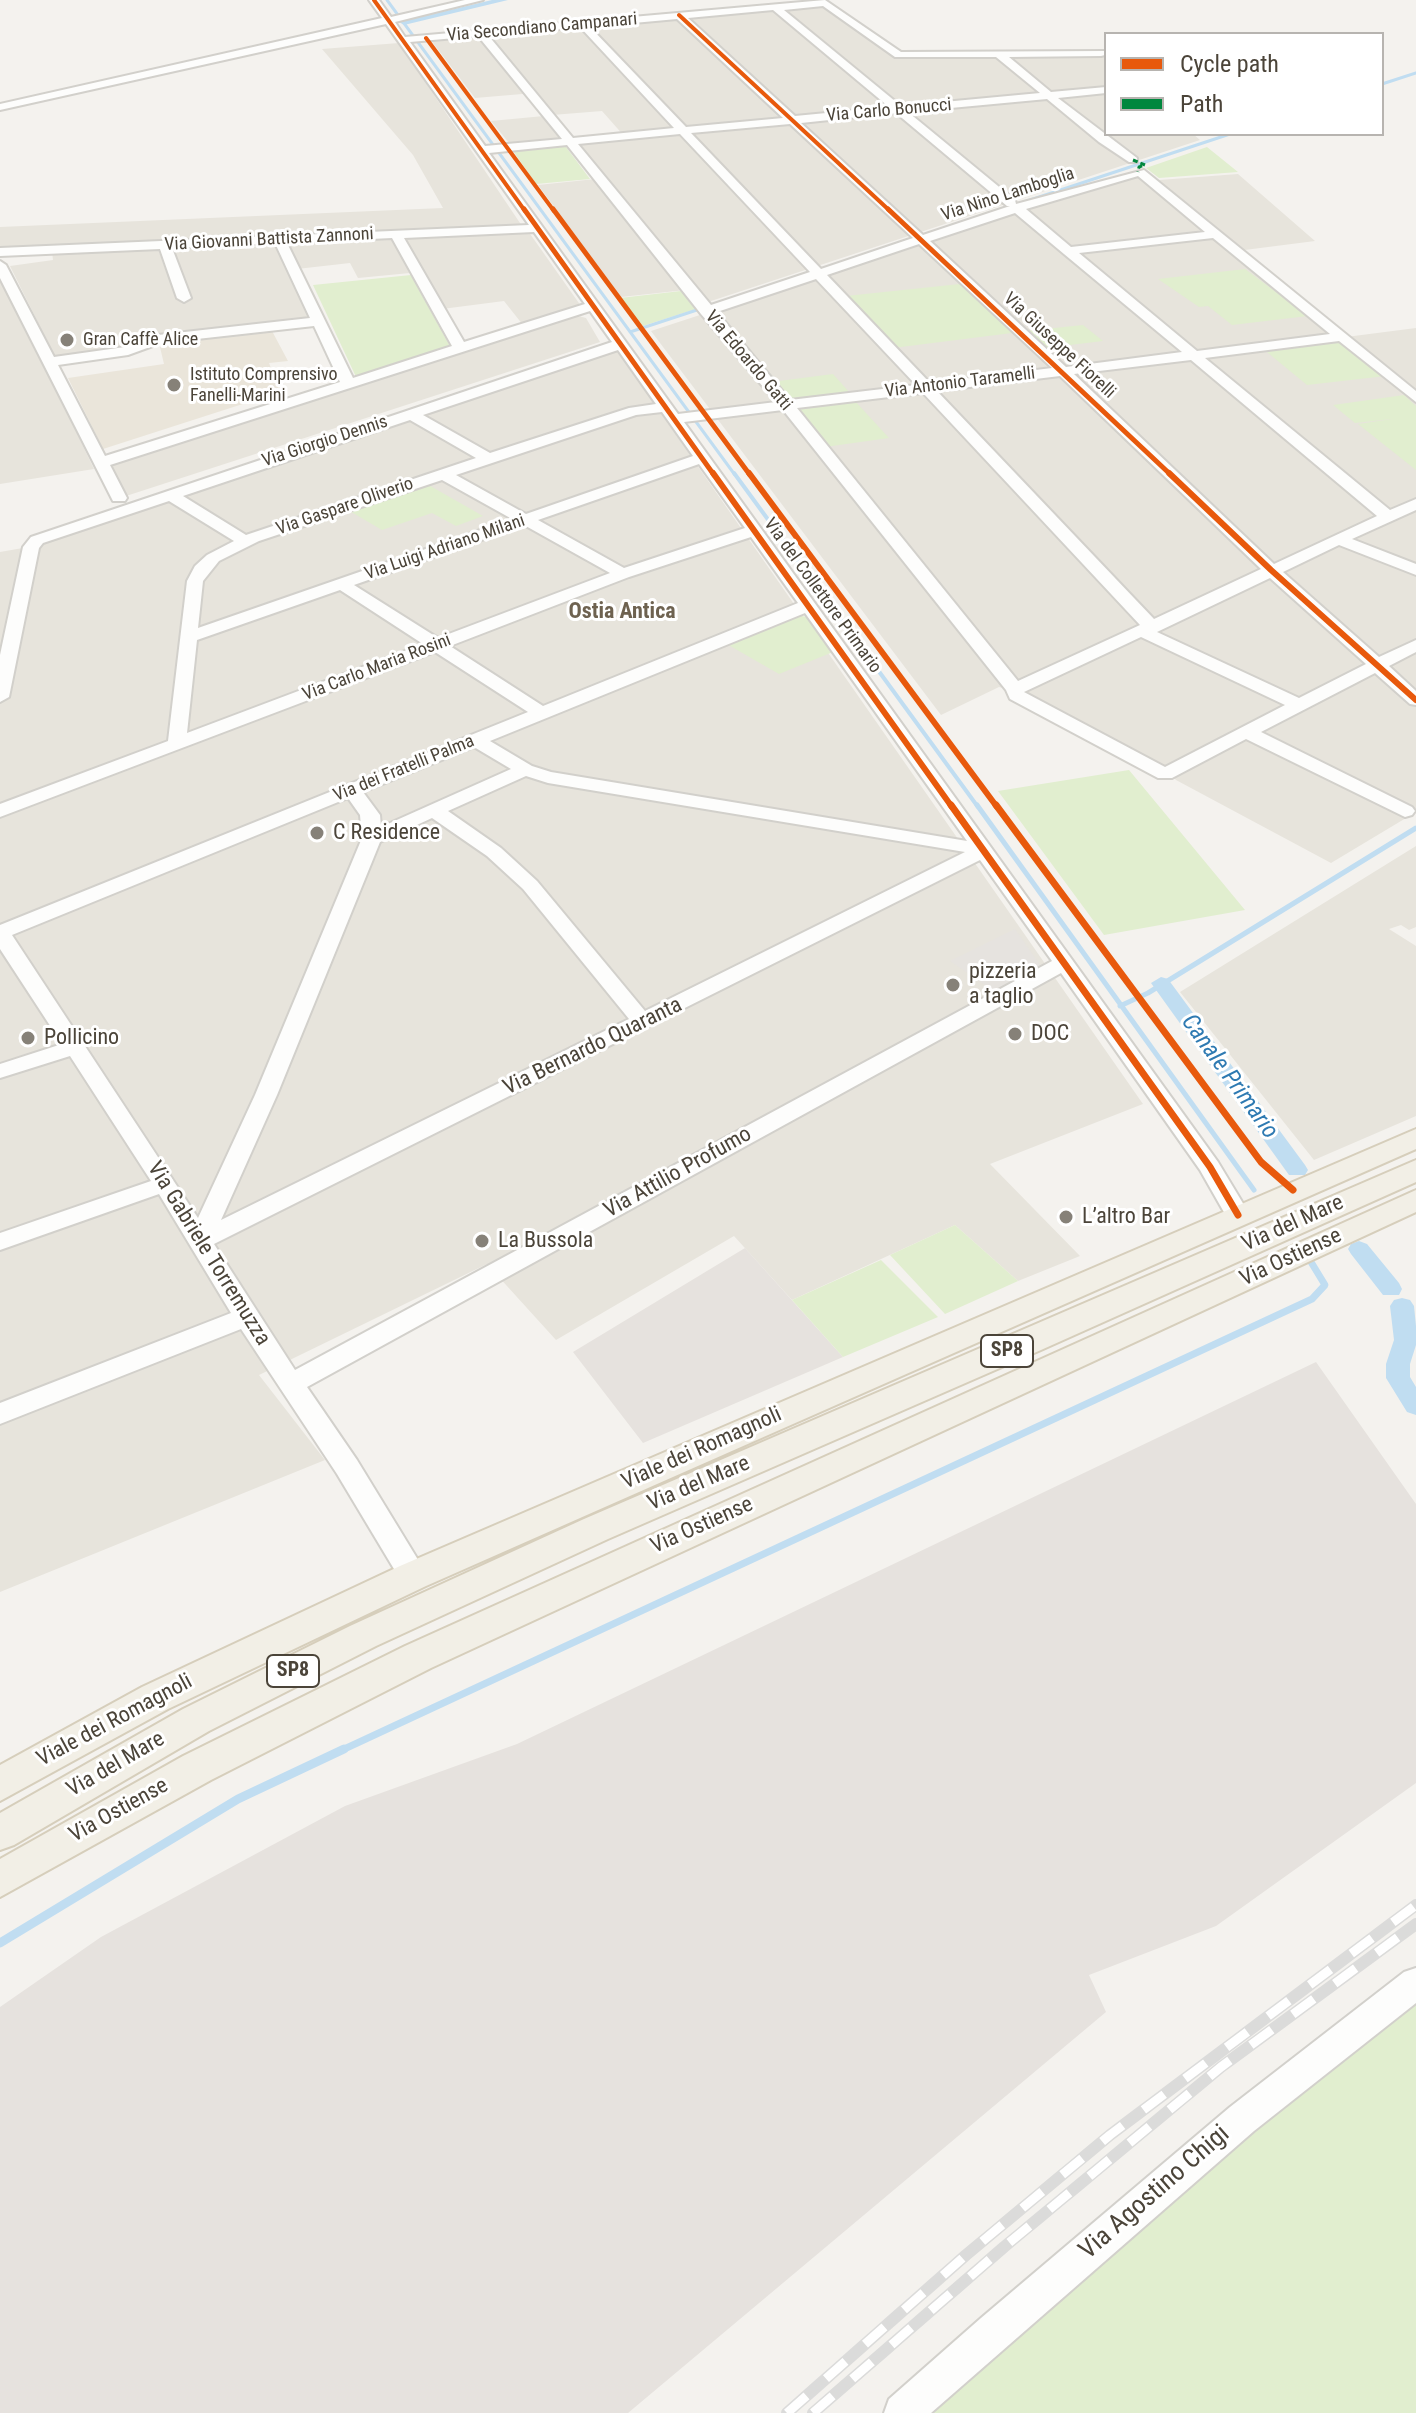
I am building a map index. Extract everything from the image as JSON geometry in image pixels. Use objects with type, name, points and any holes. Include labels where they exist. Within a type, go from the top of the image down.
[{"type":"main road","name":"Viale dei Romagnoli","points":[[0,1784],[155,1698],[413,1576],[1416,1138]]},
{"type":"main road","name":"Via del Mare","points":[[0,1833],[196,1720],[377,1630],[596,1529],[1416,1170]]},
{"type":"main road","name":"Via Ostiense","points":[[0,1879],[197,1768],[418,1657],[1416,1200]]},
{"type":"street","name":"Via del Collettore Primario","points":[[374,0],[985,850],[1210,1167],[1238,1215]]},
{"type":"street","points":[[0,107],[478,0]]},
{"type":"street","name":"Via Secondiano Campanari","points":[[402,40],[828,3],[899,55],[1101,53]]},
{"type":"street","points":[[775,7],[1387,516]]},
{"type":"street","name":"Via Giuseppe Fiorelli","points":[[679,15],[1062,370],[1271,570],[1416,700]]},
{"type":"street","points":[[582,24],[926,388],[1148,630],[1302,706]]},
{"type":"street","name":"Via Edoardo Gatti","points":[[481,33],[787,406],[1015,689],[1016,695],[1165,774],[1248,733]]},
{"type":"street","points":[[1000,55],[1416,398]]},
{"type":"street","name":"Via Carlo Bonucci","points":[[480,150],[1104,90]]},
{"type":"street","name":"Via Nino Lamboglia","points":[[706,311],[917,237],[1135,166]]},
{"type":"street","name":"Via Giovanni Battista Zannoni","points":[[0,252],[537,228]]},
{"type":"street","points":[[1068,251],[1216,234]]},
{"type":"street","points":[[396,235],[461,349]]},
{"type":"street","points":[[279,239],[349,385]]},
{"type":"street","points":[[165,245],[184,298]]},
{"type":"street","points":[[0,265],[119,498]]},
{"type":"street","points":[[100,463],[592,306]]},
{"type":"street","points":[[50,362],[128,351],[158,339],[319,321]]},
{"type":"street","name":"Via Antonio Taramelli","points":[[670,413],[708,415],[1341,337]]},
{"type":"street","name":"Via Giorgio Dennis","points":[[0,697],[32,545],[52,533],[621,344]]},
{"type":"street","name":"Via Gaspare Oliverio","points":[[177,745],[198,573],[213,558],[244,541],[634,411],[670,413]]},
{"type":"street","points":[[410,414],[489,459]]},
{"type":"street","name":"Via Luigi Adriano Milani","points":[[188,637],[702,458]]},
{"type":"street","points":[[443,474],[623,574]]},
{"type":"street","points":[[169,494],[244,541]]},
{"type":"street","points":[[1015,689],[1414,506]]},
{"type":"street","name":"Via Carlo Maria Rosini","points":[[0,811],[623,574],[727,537],[755,531]]},
{"type":"street","points":[[1337,539],[1416,570]]},
{"type":"street","points":[[342,584],[542,713]]},
{"type":"street","name":"Via dei Fratelli Palma","points":[[0,933],[809,605]]},
{"type":"street","points":[[1248,733],[1416,645]]},
{"type":"street","points":[[1248,733],[1405,811]]},
{"type":"street","points":[[476,740],[525,770],[548,777],[985,850]]},
{"type":"street","points":[[372,838],[525,770]]},
{"type":"street","points":[[200,1241],[266,1095],[372,838],[370,815],[352,790]]},
{"type":"street","points":[[436,812],[494,852],[530,885],[643,1022]]},
{"type":"street","name":"Via Bernardo Quaranta","points":[[200,1241],[985,850]]},
{"type":"street","name":"Via Gabriele Torremuzza","points":[[0,933],[165,1184],[246,1317],[292,1383],[413,1576]]},
{"type":"street","name":"Via Attilio Profumo","points":[[292,1383],[1063,963]]},
{"type":"street","points":[[0,1071],[75,1047]]},
{"type":"street","points":[[0,1242],[165,1184]]},
{"type":"street","points":[[0,1414],[246,1317]]},
{"type":"street","name":"Via Agostino Chigi","points":[[903,2413],[1242,2119],[1416,1983]]},
{"type":"shaded area","points":[[823,4],[895,58],[1103,55],[1104,136],[1195,136],[1200,140],[708,302],[695,289],[621,297],[538,185],[605,178],[577,144],[625,137],[602,111],[552,115],[534,93],[475,98],[430,39]]},
{"type":"shaded area","points":[[399,43],[522,226],[0,249],[0,227],[443,208],[413,155],[322,49]]},
{"type":"shaded area","points":[[544,116],[561,139],[510,144],[491,121]]},
{"type":"shaded area","points":[[1238,174],[1315,241],[1229,252],[1331,335],[1346,337],[1416,328],[1416,812],[1331,863],[1176,780],[1165,767],[1026,694],[999,687],[941,715],[651,331],[1128,175],[1139,176],[1146,181]]},
{"type":"shaded area","points":[[528,231],[581,306],[523,325],[504,301],[442,309],[400,236]]},
{"type":"shaded area","points":[[390,236],[410,273],[358,278],[350,263],[297,269],[286,241]]},
{"type":"shaded area","points":[[274,242],[309,319],[123,340],[125,350],[55,357],[10,266],[53,260],[52,251],[158,249],[176,298],[185,298],[185,280],[179,279],[170,246]]},
{"type":"shaded area","points":[[0,275],[5,284],[94,469],[0,484]]},
{"type":"shaded area","points":[[575,315],[586,318],[600,342],[123,497],[109,464]]},
{"type":"shaded area","name":"Istituto Comprensivo Fanelli-Marini","points":[[272,331],[288,361],[269,363],[280,392],[103,449],[68,378],[164,364],[159,343]]},
{"type":"shaded area","points":[[616,349],[1143,1104],[990,1164],[1080,1256],[1018,1281],[955,1225],[792,1300],[734,1236],[556,1340],[487,1264],[259,1375],[325,1460],[0,1592],[0,552],[40,545]]},
{"type":"shaded area","points":[[1416,846],[1416,927],[1409,930],[1401,925],[1389,929],[1416,946],[1416,1116],[1314,1160],[1180,992]]},
{"type":"shaded area","points":[[1015,929],[1042,968],[997,993],[950,961]]},
{"type":"shaded area","points":[[745,1248],[843,1357],[643,1443],[573,1352]]},
{"type":"shaded area","points":[[1316,1362],[1416,1504],[1416,1783],[1216,1926],[1089,1975],[1106,2012],[628,2413],[0,2413],[0,2007],[101,1937],[345,1806],[517,1744]]},
{"type":"green space","points":[[563,143],[590,179],[536,184],[511,148]]},
{"type":"green space","points":[[1207,147],[1238,172],[1159,178],[1146,168]]},
{"type":"green space","points":[[1245,269],[1308,316],[1232,325],[1208,306],[1199,307],[1158,279]]},
{"type":"green space","points":[[411,275],[451,348],[357,379],[313,285]]},
{"type":"green space","points":[[960,284],[1012,333],[893,348],[846,296]]},
{"type":"green space","points":[[681,291],[696,309],[643,326],[620,298]]},
{"type":"green space","points":[[1083,325],[1103,341],[1045,348],[1026,331]]},
{"type":"green space","points":[[1337,340],[1386,376],[1307,385],[1262,348]]},
{"type":"green space","points":[[833,374],[851,394],[788,402],[771,382]]},
{"type":"green space","points":[[1404,395],[1416,406],[1416,470],[1358,424],[1392,419],[1355,423],[1333,405]]},
{"type":"green space","points":[[855,401],[889,438],[825,447],[793,408]]},
{"type":"green space","points":[[425,483],[483,516],[456,526],[432,513],[382,530],[348,510]]},
{"type":"green space","points":[[795,615],[808,617],[833,652],[779,674],[725,643]]},
{"type":"green space","points":[[1129,770],[1245,910],[1104,935],[998,791]]},
{"type":"green space","points":[[955,1225],[1018,1281],[945,1314],[890,1255]]},
{"type":"green space","points":[[881,1260],[938,1317],[843,1357],[792,1300]]},
{"type":"green space","points":[[1416,1983],[1416,2413],[903,2413]]},
{"type":"waterway","points":[[387,0],[630,332]]},
{"type":"waterway","points":[[404,22],[504,0]]},
{"type":"waterway","points":[[1384,83],[1416,73]]},
{"type":"waterway","points":[[1021,203],[1224,136]]},
{"type":"waterway","points":[[630,332],[703,308]]},
{"type":"waterway","points":[[630,332],[735,475]]},
{"type":"waterway","points":[[734,473],[978,807]]},
{"type":"waterway","points":[[977,805],[1121,1005]]},
{"type":"waterway","points":[[1121,1005],[1148,993],[1416,828]]},
{"type":"waterway","name":"Canale Primario","points":[[1161,983],[1297,1170]]},
{"type":"waterway","points":[[1121,1005],[1254,1190]]},
{"type":"waterway","name":"Canale Primario","points":[[1359,1249],[1391,1289]]},
{"type":"waterway","points":[[340,1751],[1312,1299],[1325,1285],[1311,1262]]},
{"type":"waterway","name":"Canale Primario","points":[[1402,1306],[1406,1340],[1398,1364],[1398,1378],[1416,1406]]},
{"type":"waterway","points":[[0,1943],[238,1799],[344,1749]]},
{"type":"railway","points":[[787,2413],[966,2255],[1110,2135],[1416,1905]]},
{"type":"railway","points":[[813,2413],[1004,2247],[1221,2067],[1416,1924]]},
{"type":"marked path","points":[[1133,160],[1145,165],[1139,167],[1138,172]]},
{"type":"cycle path","points":[[374,0],[1210,1167],[1238,1215]]},
{"type":"cycle path","points":[[679,15],[1062,370],[1271,570],[1416,700]]},
{"type":"cycle path","points":[[426,38],[1261,1162],[1293,1190]]},
{"type":"place","name":"Gran Caffè Alice","points":[[67,340]]},
{"type":"place","name":"Istituto Comprensivo Fanelli-Marini","points":[[174,385]]},
{"type":"place","name":"C Residence","points":[[317,833]]},
{"type":"place","name":"pizzeria a taglio","points":[[953,985]]},
{"type":"place","name":"DOC","points":[[1015,1034]]},
{"type":"place","name":"Pollicino","points":[[28,1038]]},
{"type":"place","name":"L’altro Bar","points":[[1066,1217]]},
{"type":"place","name":"La Bussola","points":[[482,1241]]},
{"type":"district","name":"Ostia Antica","points":[[622,612]]}]
